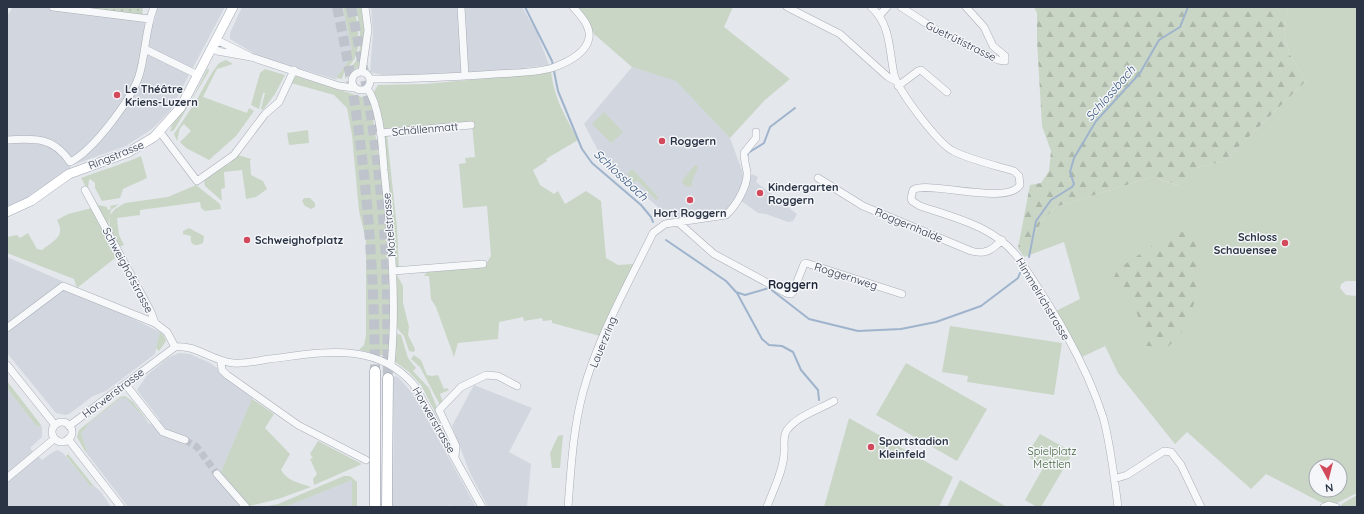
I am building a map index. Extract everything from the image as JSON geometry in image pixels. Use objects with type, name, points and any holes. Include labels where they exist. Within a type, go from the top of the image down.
[{"type":"highway","points":[[375,371],[375,507]]},
{"type":"highway","points":[[387,507],[388,378]]},
{"type":"main road","name":"Ringstrasse","points":[[7,212],[31,201],[69,174],[136,149],[160,132],[179,110],[233,7]]},
{"type":"street","points":[[53,7],[149,20]]},
{"type":"street","points":[[7,140],[30,139],[50,143],[61,149],[70,162],[84,153],[104,131],[130,95],[139,76],[149,20],[154,7]]},
{"type":"street","points":[[362,72],[368,30],[365,7]]},
{"type":"street","points":[[461,7],[465,76]]},
{"type":"street","points":[[370,80],[426,79],[554,67],[577,55],[585,48],[589,38],[586,25],[573,7]]},
{"type":"street","name":"Himmelrichstrasse","points":[[787,7],[840,34],[897,84],[939,140],[947,147],[955,152],[1014,171],[1019,176],[1021,182],[1015,190],[992,193],[970,193],[919,187],[912,193],[912,201],[920,206],[978,226],[1002,240],[1014,251],[1079,359],[1093,390],[1109,441],[1118,507]]},
{"type":"street","name":"Himmelrichstrasse","points":[[871,7],[880,15],[886,26],[897,84]]},
{"type":"street","points":[[880,15],[887,7]]},
{"type":"street","name":"Guetrütistrasse","points":[[901,7],[941,33],[998,60],[1004,61],[1005,56],[992,44],[984,27],[966,7]]},
{"type":"street","points":[[214,44],[217,51],[251,56],[347,88],[359,90],[367,88],[370,80]]},
{"type":"street","points":[[145,49],[198,75]]},
{"type":"street","points":[[160,132],[196,181],[234,155],[264,114],[279,102],[294,70]]},
{"type":"street","points":[[897,84],[918,70],[921,70],[947,92]]},
{"type":"street","points":[[351,80],[355,73],[362,72],[366,73],[370,80]]},
{"type":"street","points":[[330,82],[351,80]]},
{"type":"street","points":[[351,80],[354,88]]},
{"type":"street","name":"Motelstrasse","points":[[367,88],[373,96],[380,133],[391,240],[394,329],[391,365]]},
{"type":"street","name":"Schällenmatt","points":[[380,133],[471,125]]},
{"type":"street","points":[[680,223],[726,215],[742,190],[746,180],[744,153],[756,138],[756,132]]},
{"type":"street","name":"Roggernhalde","points":[[818,178],[863,206],[971,251],[978,253],[989,251],[1002,240]]},
{"type":"street","name":"Schweighofstrasse","points":[[85,190],[144,298],[155,323],[167,332],[175,347]]},
{"type":"street","name":"Lauerzring","points":[[568,507],[574,434],[582,397],[604,335],[653,233],[665,224],[680,223]]},
{"type":"street","name":"Roggernweg","points":[[680,223],[714,254],[786,294],[791,294],[793,292],[806,262],[902,294]]},
{"type":"street","points":[[393,271],[483,264]]},
{"type":"street","points":[[7,328],[64,286],[155,323]]},
{"type":"street","name":"Horwerstrasse","points":[[70,426],[175,347],[186,346],[222,361],[243,363],[335,352],[366,356],[391,365],[401,371],[414,385],[482,507]]},
{"type":"street","points":[[222,361],[222,370],[227,375],[287,418],[366,460]]},
{"type":"street","points":[[7,365],[55,425]]},
{"type":"street","points":[[455,457],[456,446],[439,410],[461,387],[486,375],[498,376],[517,386]]},
{"type":"street","points":[[126,385],[163,432],[185,440]]},
{"type":"street","points":[[767,507],[782,465],[784,436],[787,430],[800,419],[834,400]]},
{"type":"street","points":[[55,425],[63,423],[70,426],[71,433],[68,440]]},
{"type":"street","points":[[54,439],[52,432],[55,425]]},
{"type":"street","points":[[54,439],[61,442],[68,440]]},
{"type":"street","points":[[7,478],[54,439]]},
{"type":"street","points":[[68,440],[120,507]]},
{"type":"street","points":[[1114,479],[1128,475],[1164,451],[1171,452],[1181,465],[1201,507]]},
{"type":"street","points":[[217,474],[246,507]]},
{"type":"street","points":[[1324,507],[1329,505],[1336,507]]},
{"type":"shaded area","points":[[13,7],[47,7],[51,9],[142,21],[145,24],[154,23],[158,7],[225,7],[170,111],[152,129],[126,146],[70,166],[71,168],[28,197],[7,207],[7,16]]},
{"type":"shaded area","points":[[242,7],[343,7],[353,50],[352,56],[336,78],[337,80],[258,56],[230,39],[230,33]]},
{"type":"shaded area","points":[[371,7],[522,7],[537,33],[549,65],[487,72],[382,77],[382,75],[370,72],[373,34]]},
{"type":"shaded area","name":"Roggern","points":[[632,67],[676,80],[730,138],[745,179],[752,174],[758,177],[756,182],[797,214],[793,221],[788,222],[766,214],[758,213],[737,198],[724,213],[681,218],[668,216],[618,172],[600,154],[584,124]]},
{"type":"shaded area","points":[[7,257],[64,282],[68,292],[115,310],[160,332],[155,354],[106,391],[93,396],[69,414],[65,415],[56,413],[7,353]]},
{"type":"shaded area","points":[[179,353],[190,354],[210,363],[255,394],[221,472],[250,506],[128,507],[85,451],[87,450],[81,434],[89,423],[121,398],[126,398],[131,402],[149,424],[160,420],[137,390],[148,374],[168,358]]},
{"type":"shaded area","points":[[394,376],[398,377],[414,395],[476,507],[455,507],[449,505],[448,507],[393,507]]},
{"type":"shaded area","points":[[474,385],[532,408],[509,452],[531,464],[527,507],[488,507],[470,473],[452,426]]},
{"type":"shaded area","points":[[7,388],[37,427],[41,425],[42,427],[42,437],[30,448],[42,460],[58,450],[63,453],[91,487],[93,485],[101,492],[111,507],[7,507]]},
{"type":"shaded area","points":[[352,480],[352,507],[285,507],[307,498]]},
{"type":"green space","points":[[78,7],[143,7],[142,15]]},
{"type":"green space","points":[[343,7],[354,7],[358,44],[356,55],[342,79],[336,78],[352,56],[348,53],[348,51],[352,49]]},
{"type":"green space","points":[[356,7],[362,7],[365,19],[365,34],[360,65],[345,79],[345,73],[356,61],[360,48],[360,34]]},
{"type":"green space","points":[[733,7],[724,27],[790,79],[765,100],[730,138],[676,81],[632,67],[594,34],[579,8]]},
{"type":"green space","points":[[1034,7],[1290,7],[1287,10],[1284,35],[1290,55],[1306,81],[1224,161],[1197,168],[1188,184],[1178,185],[1153,177],[1055,207],[1040,224],[1024,257],[1018,248],[1030,185],[1041,183],[1049,171],[1051,151],[1042,126],[1037,41],[1037,13]]},
{"type":"green space","points":[[1290,7],[1357,7],[1357,281],[1346,281],[1341,284],[1340,288],[1346,295],[1357,296],[1357,493],[1348,498],[1348,458],[1308,458],[1308,496],[1266,474],[1251,489],[1187,432],[1175,444],[1118,373],[1105,346],[1082,357],[1056,311],[1080,299],[1064,242],[1024,257],[1040,224],[1055,207],[1153,177],[1177,185],[1197,168],[1224,161],[1306,81],[1290,55],[1284,35],[1287,10]]},
{"type":"green space","points":[[226,60],[233,64],[217,69],[203,97],[247,113],[249,108],[254,111],[236,136],[209,160],[186,148],[180,142],[191,131],[184,124],[180,128],[177,141],[174,134],[196,101],[211,74],[219,63]]},
{"type":"green space","points":[[208,68],[209,71],[174,130],[170,132],[172,125],[191,101]]},
{"type":"green space","points":[[265,69],[285,75],[275,94],[263,110],[261,109],[265,93],[263,93],[259,109],[251,105],[260,73]]},
{"type":"green space","points":[[551,72],[558,100],[578,140],[546,159],[547,161],[533,170],[540,185],[554,194],[558,191],[565,204],[586,191],[601,201],[606,258],[618,265],[634,264],[600,336],[552,323],[552,320],[543,321],[542,318],[524,321],[523,317],[499,322],[498,339],[458,343],[454,357],[436,307],[431,299],[429,276],[424,276],[428,271],[484,267],[491,256],[487,206],[463,208],[459,164],[466,163],[465,158],[475,157],[472,123],[384,130],[378,101],[374,92],[378,85],[426,84]]},
{"type":"green space","points":[[296,76],[368,99],[371,104],[382,182],[388,255],[390,321],[389,347],[385,356],[359,350],[364,345],[366,335],[366,240],[359,211],[352,135],[347,108],[334,95],[291,83]]},
{"type":"green space","points":[[604,112],[623,132],[611,143],[592,124]]},
{"type":"green space","points":[[308,130],[309,143],[289,145],[287,133]]},
{"type":"green space","points":[[387,135],[397,228],[399,268],[395,266],[383,136]]},
{"type":"green space","points":[[238,155],[251,159],[251,175],[263,181],[267,189],[256,197],[246,199],[242,170],[224,172],[225,188],[221,189],[222,201],[205,186],[204,180],[225,164],[228,165]]},
{"type":"green space","points":[[141,156],[147,178],[123,189],[120,198],[102,201],[95,188],[95,183],[90,179],[89,180],[88,188],[98,205],[107,207],[108,210],[111,209],[110,206],[119,204],[111,210],[108,226],[81,178]]},
{"type":"green space","points":[[695,165],[698,167],[692,181],[692,186],[687,187],[682,183],[683,180]]},
{"type":"green space","points":[[632,169],[659,198],[656,200],[637,180],[634,183],[629,178],[628,173]]},
{"type":"green space","points":[[196,185],[220,204],[221,209],[205,211],[201,208],[200,202],[140,210],[140,215],[117,218],[119,235],[124,245],[119,247],[109,230],[110,215],[115,209],[125,203],[168,197]]},
{"type":"green space","points":[[304,198],[310,198],[315,203],[315,207],[311,209],[305,206],[302,201]]},
{"type":"green space","points":[[92,208],[119,255],[77,288],[74,279],[7,253],[7,237],[17,235],[20,238],[28,233],[37,249],[42,250],[54,241],[59,234],[60,230],[57,220],[68,214]]},
{"type":"green space","points":[[189,228],[204,236],[203,243],[196,245],[192,243],[191,236],[183,234],[183,231]]},
{"type":"green space","points":[[1183,232],[1196,243],[1199,260],[1199,292],[1182,332],[1168,347],[1146,346],[1134,302],[1113,285],[1113,279],[1118,269],[1171,233]]},
{"type":"green space","points":[[397,275],[403,286],[403,303],[409,327],[408,335],[415,349],[414,352],[409,351],[404,336],[396,327]]},
{"type":"green space","points":[[950,326],[1062,343],[1054,395],[967,382],[968,376],[942,372]]},
{"type":"green space","points":[[160,332],[166,341],[159,351],[156,348]]},
{"type":"green space","points":[[396,333],[401,335],[408,358],[416,368],[413,371],[429,388],[452,445],[421,385],[409,372],[394,361]]},
{"type":"green space","points":[[414,355],[421,360],[427,375],[438,375],[444,389],[447,388],[449,390],[440,394],[443,402],[440,405],[420,367],[411,359]]},
{"type":"green space","points":[[906,363],[987,409],[957,461],[876,415]]},
{"type":"green space","points":[[7,381],[41,425],[37,427],[7,388]]},
{"type":"green space","points":[[125,396],[133,402],[150,424],[126,398],[121,398],[89,423],[81,434],[87,451],[85,451],[77,437],[79,430],[120,397]]},
{"type":"green space","points":[[252,399],[274,414],[265,428],[290,454],[281,470],[290,479],[311,487],[278,499],[250,506],[221,472]]},
{"type":"green space","name":"Sportstadion Kleinfeld","points":[[849,418],[953,477],[939,507],[824,507]]},
{"type":"green space","name":"Spielplatz Mettlen","points":[[1040,434],[1067,449],[1071,456],[1041,507],[1037,507],[1025,500],[1042,470],[1027,454]]},
{"type":"green space","points":[[563,435],[560,468],[552,468],[550,453],[558,436]]},
{"type":"green space","points":[[318,441],[362,464],[314,485],[313,479],[317,474],[310,459],[313,458],[310,454]]},
{"type":"green space","points":[[68,454],[93,485],[91,487],[66,456]]},
{"type":"green space","points":[[344,476],[350,476],[357,482],[357,507],[352,507],[352,480],[285,507],[263,507],[278,504]]},
{"type":"green space","name":"Sportstadion Kleinfeld","points":[[960,480],[1007,507],[947,507]]},
{"type":"green space","points":[[1357,495],[1357,507],[1340,507],[1342,504]]},
{"type":"green space","points":[[1312,498],[1347,498],[1337,503],[1324,504]]},
{"type":"waterway","name":"Schlossbach","points":[[525,7],[552,61],[558,91],[582,149],[592,163],[641,205],[651,217],[653,222]]},
{"type":"waterway","name":"Schlossbach","points":[[1029,257],[1036,221],[1051,200],[1072,187],[1074,184],[1070,172],[1074,158],[1096,121],[1140,73],[1159,40],[1180,27],[1188,7]]},
{"type":"waterway","points":[[747,157],[748,153],[764,143],[770,127],[795,108]]},
{"type":"waterway","points":[[666,240],[726,281],[736,292],[745,295],[769,288],[809,319],[858,331],[901,329],[936,322],[981,306],[1018,278],[1020,273]]},
{"type":"waterway","points":[[737,293],[762,339],[769,345],[782,346],[793,352],[801,370],[818,390],[819,400]]},
{"type":"tunnel","points":[[337,7],[354,97],[365,188],[372,279],[375,371]]},
{"type":"tunnel","points":[[351,7],[367,90],[382,201],[386,266],[388,378]]},
{"type":"tunnel","points":[[185,440],[197,447],[217,474]]},
{"type":"place","name":"Le Théâtre Kriens-Luzern","points":[[117,95]]},
{"type":"place","name":"Roggern","points":[[662,141]]},
{"type":"place","name":"Kindergarten Roggern","points":[[760,193]]},
{"type":"place","name":"Hort Roggern","points":[[690,200]]},
{"type":"place","name":"Schweighofplatz","points":[[247,240]]},
{"type":"place","name":"Schloss Schauensee","points":[[1285,243]]},
{"type":"place","name":"Sportstadion Kleinfeld","points":[[871,447]]},
{"type":"district","name":"Roggern","points":[[793,284]]}]
